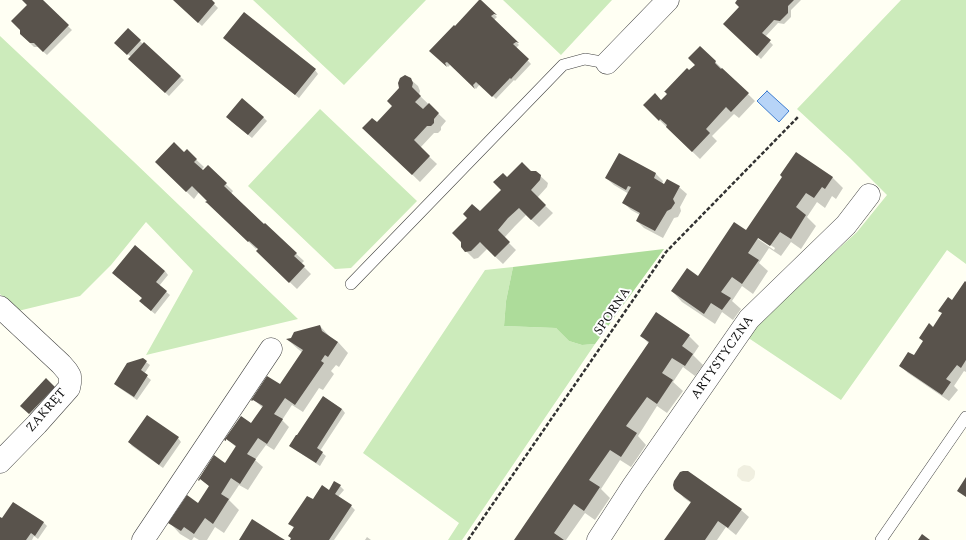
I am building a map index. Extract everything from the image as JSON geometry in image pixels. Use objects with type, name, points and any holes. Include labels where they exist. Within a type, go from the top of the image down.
[{"type":"street","points":[[607,63],[668,0]]},
{"type":"street","name":"ARTYSTYCZNA","points":[[598,540],[633,486],[749,319],[846,225],[869,195]]},
{"type":"street","name":"ZAKRĘT","points":[[0,307],[67,370],[70,376],[70,383],[69,388],[0,462]]},
{"type":"street","points":[[143,540],[271,349]]},
{"type":"lane","points":[[351,284],[563,65],[585,59],[607,63]]},
{"type":"lane","points":[[881,540],[966,418]]},
{"type":"path","name":"SPORNA","points":[[468,540],[666,252],[799,116]]},
{"type":"green space","points":[[253,0],[426,0],[344,85]]},
{"type":"green space","points":[[503,0],[612,0],[561,55]]},
{"type":"green space","points":[[901,0],[966,0],[966,264],[947,250],[841,400],[747,337],[785,297],[857,232],[887,195],[797,109]]},
{"type":"green space","points":[[0,36],[298,319],[146,355],[193,271],[146,222],[111,265],[80,296],[18,311],[0,294]]},
{"type":"green space","points":[[320,109],[417,201],[351,268],[335,269],[248,186]]},
{"type":"green space","points":[[664,249],[595,344],[582,345],[569,341],[556,328],[504,326],[506,301],[513,267]]},
{"type":"green space","points":[[513,267],[506,301],[504,326],[556,328],[569,341],[582,345],[595,344],[462,540],[448,540],[459,523],[363,453],[485,270]]},
{"type":"shaded area","points":[[744,465],[750,466],[755,471],[754,478],[749,482],[742,481],[737,476],[738,469]]},
{"type":"water","points":[[767,91],[789,111],[779,122],[757,101]]},
{"type":"building","points":[[22,0],[43,0],[69,25],[43,52],[34,43],[30,43],[20,34],[20,30],[11,21],[27,5]]},
{"type":"building","points":[[173,0],[212,0],[215,3],[198,23]]},
{"type":"building","points":[[479,0],[481,0],[497,15],[494,14],[491,16],[519,43],[516,42],[513,44],[529,59],[492,97],[476,82],[473,85],[475,89],[447,62],[445,63],[447,67],[429,51]]},
{"type":"building","points":[[737,0],[794,0],[788,6],[788,13],[780,21],[774,20],[762,33],[771,40],[757,56],[723,24],[739,7],[735,3]]},
{"type":"building","points":[[244,12],[316,69],[295,95],[223,38]]},
{"type":"building","points":[[128,28],[141,40],[127,55],[114,43]]},
{"type":"building","points":[[144,42],[181,76],[165,93],[128,59]]},
{"type":"building","points":[[700,46],[716,61],[715,63],[721,69],[722,68],[749,93],[731,112],[726,107],[706,129],[710,133],[692,152],[666,127],[667,125],[660,119],[659,121],[643,105],[655,93],[661,100],[667,94],[664,91],[687,68],[689,70],[695,65],[688,58]]},
{"type":"building","points":[[405,75],[411,78],[413,83],[412,87],[421,96],[415,102],[423,109],[429,103],[439,113],[434,119],[434,123],[431,126],[427,126],[414,140],[430,156],[412,175],[362,128],[372,118],[377,122],[392,106],[387,101],[399,88],[398,83],[400,78]]},
{"type":"building","points":[[242,98],[264,117],[248,135],[226,117]]},
{"type":"building","points":[[174,142],[184,152],[187,149],[197,159],[194,162],[203,170],[208,165],[227,183],[224,186],[297,253],[294,256],[305,266],[289,283],[256,251],[258,249],[249,241],[248,242],[205,202],[207,201],[192,186],[186,192],[155,162]]},
{"type":"building","points":[[796,152],[833,177],[825,189],[822,187],[814,198],[806,193],[796,207],[806,215],[791,239],[780,232],[770,246],[758,238],[748,253],[759,260],[742,284],[732,277],[721,292],[731,298],[722,310],[711,303],[704,314],[671,291],[687,268],[698,276],[734,222],[746,230],[782,177],[780,175]]},
{"type":"building","points":[[619,153],[656,173],[654,178],[664,184],[667,179],[680,186],[673,199],[675,203],[671,209],[667,211],[655,231],[636,221],[640,213],[622,203],[631,187],[628,186],[626,190],[605,178]]},
{"type":"building","points":[[522,162],[531,171],[536,171],[541,175],[540,180],[531,190],[546,205],[531,220],[519,208],[508,218],[498,230],[510,242],[495,257],[480,242],[471,251],[465,252],[461,247],[461,242],[452,233],[467,218],[463,214],[472,204],[480,211],[501,190],[493,182],[503,173],[507,177]]},
{"type":"building","points":[[135,245],[165,271],[156,282],[167,291],[151,311],[139,301],[142,298],[112,273]]},
{"type":"building","points":[[965,281],[966,360],[961,368],[957,365],[946,379],[951,382],[942,395],[899,366],[908,352],[914,355],[923,341],[919,338],[929,323],[933,327],[942,313],[938,311],[948,297],[952,300]]},
{"type":"building","points":[[656,312],[690,335],[682,346],[693,354],[685,366],[672,358],[662,373],[673,380],[657,404],[647,397],[626,426],[637,433],[621,457],[610,450],[589,480],[600,487],[584,511],[574,504],[554,533],[564,540],[514,540],[649,342],[640,336]]},
{"type":"building","points":[[320,325],[322,331],[338,342],[328,357],[325,355],[321,361],[324,363],[295,405],[285,398],[274,414],[283,419],[267,444],[258,438],[247,454],[256,459],[240,484],[231,478],[221,494],[229,499],[213,524],[205,518],[194,534],[184,527],[181,531],[168,523],[187,495],[198,503],[209,486],[200,479],[199,481],[198,480],[214,455],[225,463],[236,446],[226,439],[226,441],[224,440],[241,416],[251,423],[263,406],[251,400],[267,376],[280,384],[303,350],[286,339],[291,338],[294,332]]},
{"type":"building","points":[[143,358],[147,361],[141,370],[148,375],[134,397],[114,384],[127,363]]},
{"type":"building","points":[[46,378],[55,387],[29,414],[20,406]]},
{"type":"building","points":[[323,396],[342,409],[317,448],[323,452],[316,463],[289,446]]},
{"type":"building","points":[[147,415],[179,437],[159,465],[128,442]]},
{"type":"building","points":[[688,471],[742,509],[728,528],[718,521],[705,540],[664,540],[691,502],[674,489],[674,481],[680,472]]},
{"type":"building","points":[[966,477],[966,497],[957,491]]},
{"type":"building","points":[[334,481],[341,485],[335,494],[352,505],[329,540],[290,540],[291,538],[288,536],[294,527],[288,524],[307,496],[313,499],[322,485],[329,490]]},
{"type":"building","points":[[13,502],[44,522],[35,536],[31,533],[26,540],[0,540],[0,517],[2,518]]},
{"type":"building","points":[[252,519],[280,537],[285,540],[239,540]]},
{"type":"building","points":[[922,534],[930,540],[918,540]]}]
